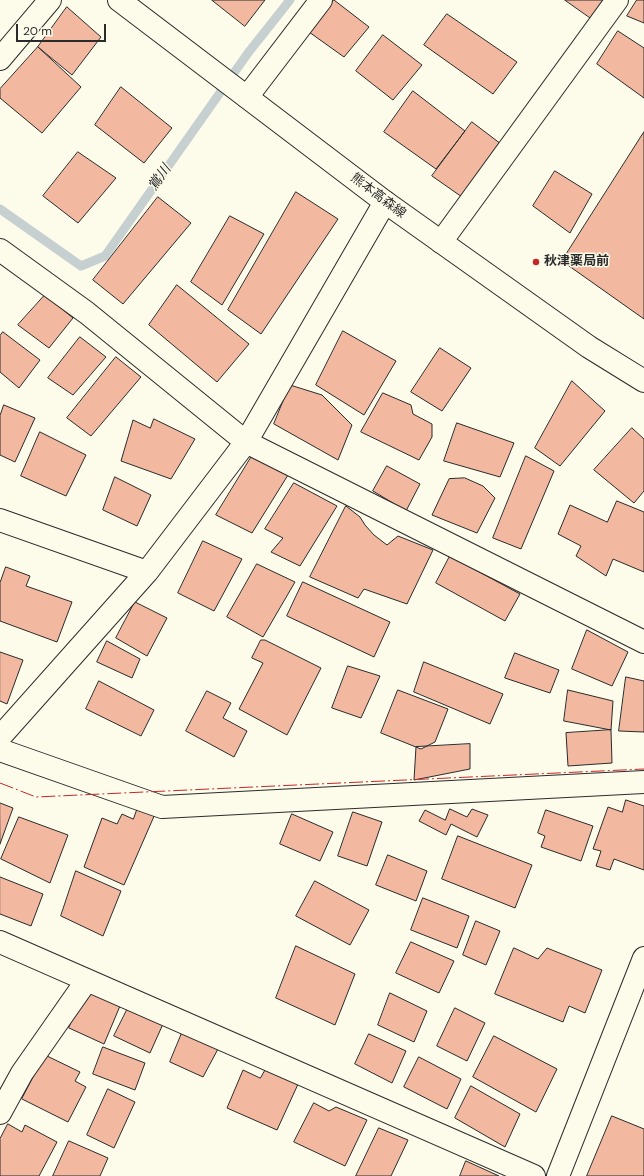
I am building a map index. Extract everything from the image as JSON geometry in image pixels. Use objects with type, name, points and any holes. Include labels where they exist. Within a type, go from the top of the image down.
[{"type":"street","points":[[0,59],[50,0]]},
{"type":"street","name":"熊本高森線","points":[[119,0],[385,202],[589,347],[644,381]]},
{"type":"street","points":[[247,98],[321,0]]},
{"type":"street","points":[[441,242],[617,0]]},
{"type":"street","points":[[0,737],[147,572],[246,442],[385,202]]},
{"type":"street","points":[[0,250],[87,313],[246,442],[644,642]]},
{"type":"street","points":[[0,520],[147,572]]},
{"type":"street","points":[[0,750],[162,807],[644,782]]},
{"type":"street","points":[[0,942],[534,1176]]},
{"type":"street","points":[[558,1176],[644,958]]},
{"type":"street","points":[[0,1113],[22,1073],[87,980]]},
{"type":"building","points":[[212,0],[265,0],[245,26]]},
{"type":"building","points":[[334,0],[369,27],[344,57],[309,32]]},
{"type":"building","points":[[565,0],[609,0],[595,21]]},
{"type":"building","points":[[637,0],[644,0],[644,23],[627,16]]},
{"type":"building","points":[[67,7],[101,37],[72,75],[38,47]]},
{"type":"building","points":[[447,14],[517,62],[493,94],[424,45]]},
{"type":"building","points":[[618,31],[644,48],[644,98],[597,64]]},
{"type":"building","points":[[383,35],[422,65],[393,100],[356,71]]},
{"type":"building","points":[[38,47],[81,87],[42,133],[0,98],[0,89]]},
{"type":"building","points":[[121,87],[172,128],[144,163],[95,125]]},
{"type":"building","points":[[413,91],[465,131],[436,169],[384,132]]},
{"type":"building","points":[[472,122],[501,144],[462,197],[432,176]]},
{"type":"building","points":[[644,132],[644,319],[562,261]]},
{"type":"building","points":[[78,152],[116,178],[78,223],[43,196]]},
{"type":"building","points":[[555,171],[592,194],[570,233],[533,206]]},
{"type":"building","points":[[296,192],[338,219],[261,334],[228,310]]},
{"type":"building","points":[[158,197],[191,223],[123,304],[93,280]]},
{"type":"building","points":[[230,216],[264,234],[222,305],[191,282]]},
{"type":"building","points":[[177,285],[249,344],[217,382],[149,325]]},
{"type":"building","points":[[45,295],[73,318],[49,348],[18,325]]},
{"type":"building","points":[[343,331],[396,361],[364,415],[316,385]]},
{"type":"building","points":[[3,332],[40,360],[19,388],[0,372],[0,336]]},
{"type":"building","points":[[80,337],[106,357],[73,395],[48,378]]},
{"type":"building","points":[[440,348],[471,368],[442,411],[411,392]]},
{"type":"building","points":[[116,357],[141,377],[91,436],[67,418]]},
{"type":"building","points":[[572,381],[605,411],[560,466],[535,448]]},
{"type":"building","points":[[290,385],[322,395],[352,425],[338,460],[274,424]]},
{"type":"building","points":[[383,393],[411,405],[413,414],[432,424],[432,437],[419,460],[361,432]]},
{"type":"building","points":[[4,405],[35,418],[15,462],[0,455],[0,416]]},
{"type":"building","points":[[154,419],[195,439],[171,479],[121,461],[133,420],[150,428]]},
{"type":"building","points":[[457,423],[514,443],[500,477],[444,461]]},
{"type":"building","points":[[632,428],[644,439],[644,491],[634,503],[594,470]]},
{"type":"building","points":[[40,432],[86,455],[66,496],[21,476]]},
{"type":"building","points":[[252,456],[288,475],[252,533],[216,515]]},
{"type":"building","points":[[526,456],[554,471],[521,549],[493,538]]},
{"type":"building","points":[[387,466],[420,484],[406,511],[373,491]]},
{"type":"building","points":[[115,477],[151,495],[137,526],[103,510]]},
{"type":"building","points":[[465,478],[483,486],[495,498],[477,533],[432,515],[449,479]]},
{"type":"building","points":[[294,483],[337,506],[300,566],[271,552],[283,538],[265,529]]},
{"type":"building","points":[[617,501],[644,512],[644,572],[613,559],[606,576],[576,556],[581,546],[558,534],[570,505],[607,522]]},
{"type":"building","points":[[346,506],[360,517],[374,535],[387,545],[398,536],[433,550],[407,604],[364,589],[358,598],[310,577]]},
{"type":"building","points":[[203,541],[242,559],[214,611],[178,593]]},
{"type":"building","points":[[450,556],[520,594],[505,621],[436,583]]},
{"type":"building","points":[[257,564],[295,582],[263,637],[227,617]]},
{"type":"building","points":[[6,567],[30,576],[26,586],[72,602],[57,642],[0,621],[0,583]]},
{"type":"building","points":[[303,582],[390,622],[374,657],[287,616]]},
{"type":"building","points":[[135,602],[167,618],[147,656],[116,638]]},
{"type":"building","points":[[587,630],[628,652],[612,686],[572,669]]},
{"type":"building","points":[[261,640],[265,640],[321,668],[287,735],[239,709],[263,663],[252,658]]},
{"type":"building","points":[[107,641],[140,659],[132,678],[97,662]]},
{"type":"building","points":[[0,652],[23,660],[7,704],[0,701]]},
{"type":"building","points":[[515,653],[559,670],[550,693],[505,678]]},
{"type":"building","points":[[424,662],[503,694],[490,724],[414,692]]},
{"type":"building","points":[[348,666],[380,676],[361,718],[332,708]]},
{"type":"building","points":[[626,677],[644,681],[644,732],[619,731]]},
{"type":"building","points":[[99,681],[154,710],[141,736],[86,709]]},
{"type":"building","points":[[398,690],[448,709],[435,742],[421,749],[381,733]]},
{"type":"building","points":[[568,690],[613,701],[611,730],[564,721]]},
{"type":"building","points":[[207,691],[231,703],[223,718],[247,731],[234,757],[186,731]]},
{"type":"building","points":[[611,730],[612,763],[568,766],[566,733]]},
{"type":"building","points":[[470,744],[470,769],[414,780],[416,747]]},
{"type":"building","points":[[626,800],[644,806],[644,870],[614,859],[610,870],[596,866],[601,851],[593,849],[608,807],[622,812]]},
{"type":"building","points":[[0,803],[13,808],[0,844]]},
{"type":"building","points":[[450,809],[467,817],[472,809],[488,815],[477,837],[451,824],[446,835],[419,821],[425,810],[445,820]]},
{"type":"building","points":[[137,810],[155,814],[124,885],[84,867],[102,818],[117,824],[122,814],[133,819]]},
{"type":"building","points":[[546,810],[593,826],[581,861],[541,847],[545,836],[538,833]]},
{"type":"building","points":[[353,812],[382,822],[367,866],[338,856]]},
{"type":"building","points":[[292,814],[333,832],[320,861],[280,844]]},
{"type":"building","points":[[19,817],[68,835],[50,883],[1,859]]},
{"type":"building","points":[[458,836],[532,865],[515,908],[442,879]]},
{"type":"building","points":[[388,855],[427,871],[416,901],[376,885]]},
{"type":"building","points":[[76,871],[121,891],[103,936],[61,916]]},
{"type":"building","points":[[0,877],[43,894],[31,926],[0,914]]},
{"type":"building","points":[[315,881],[369,910],[350,945],[296,916]]},
{"type":"building","points":[[423,898],[469,916],[457,948],[411,930]]},
{"type":"building","points":[[476,921],[500,931],[486,965],[463,955]]},
{"type":"building","points":[[411,942],[454,961],[439,993],[396,973]]},
{"type":"building","points":[[296,946],[355,974],[335,1025],[276,998]]},
{"type":"building","points":[[514,948],[538,959],[547,948],[602,970],[585,1013],[569,1006],[563,1022],[495,994]]},
{"type":"building","points":[[85,991],[120,1006],[104,1044],[69,1028]]},
{"type":"building","points":[[390,993],[427,1011],[414,1042],[378,1025]]},
{"type":"building","points":[[128,1008],[163,1024],[150,1053],[114,1036]]},
{"type":"building","points":[[455,1008],[485,1023],[467,1061],[437,1046]]},
{"type":"building","points":[[182,1033],[218,1049],[203,1077],[170,1062]]},
{"type":"building","points":[[369,1034],[406,1051],[392,1083],[355,1064]]},
{"type":"building","points":[[494,1036],[557,1069],[536,1112],[473,1077]]},
{"type":"building","points":[[103,1047],[145,1063],[135,1090],[93,1074]]},
{"type":"building","points":[[45,1055],[80,1072],[75,1081],[86,1087],[68,1122],[22,1099]]},
{"type":"building","points":[[419,1057],[461,1079],[447,1109],[404,1087]]},
{"type":"building","points":[[266,1069],[299,1082],[277,1130],[227,1108],[243,1070],[260,1078]]},
{"type":"building","points":[[471,1086],[520,1114],[505,1147],[455,1118]]},
{"type":"building","points":[[108,1089],[135,1102],[114,1148],[87,1135]]},
{"type":"building","points":[[314,1103],[329,1111],[336,1107],[367,1120],[345,1166],[294,1142]]},
{"type":"building","points":[[612,1116],[644,1129],[644,1176],[587,1176]]},
{"type":"building","points":[[8,1124],[22,1132],[25,1125],[57,1142],[39,1176],[0,1176],[0,1139]]},
{"type":"building","points":[[379,1128],[408,1140],[391,1176],[356,1176]]},
{"type":"building","points":[[69,1141],[108,1158],[100,1176],[53,1176]]},
{"type":"building","points":[[466,1161],[499,1176],[460,1176]]},
{"type":"waterway","name":"鴬川","points":[[0,209],[81,266],[105,256],[248,53],[290,0]]},
{"type":"power","points":[[0,783],[36,797],[644,769]]},
{"type":"place","name":"秋津薬局前","points":[[536,262]]}]
